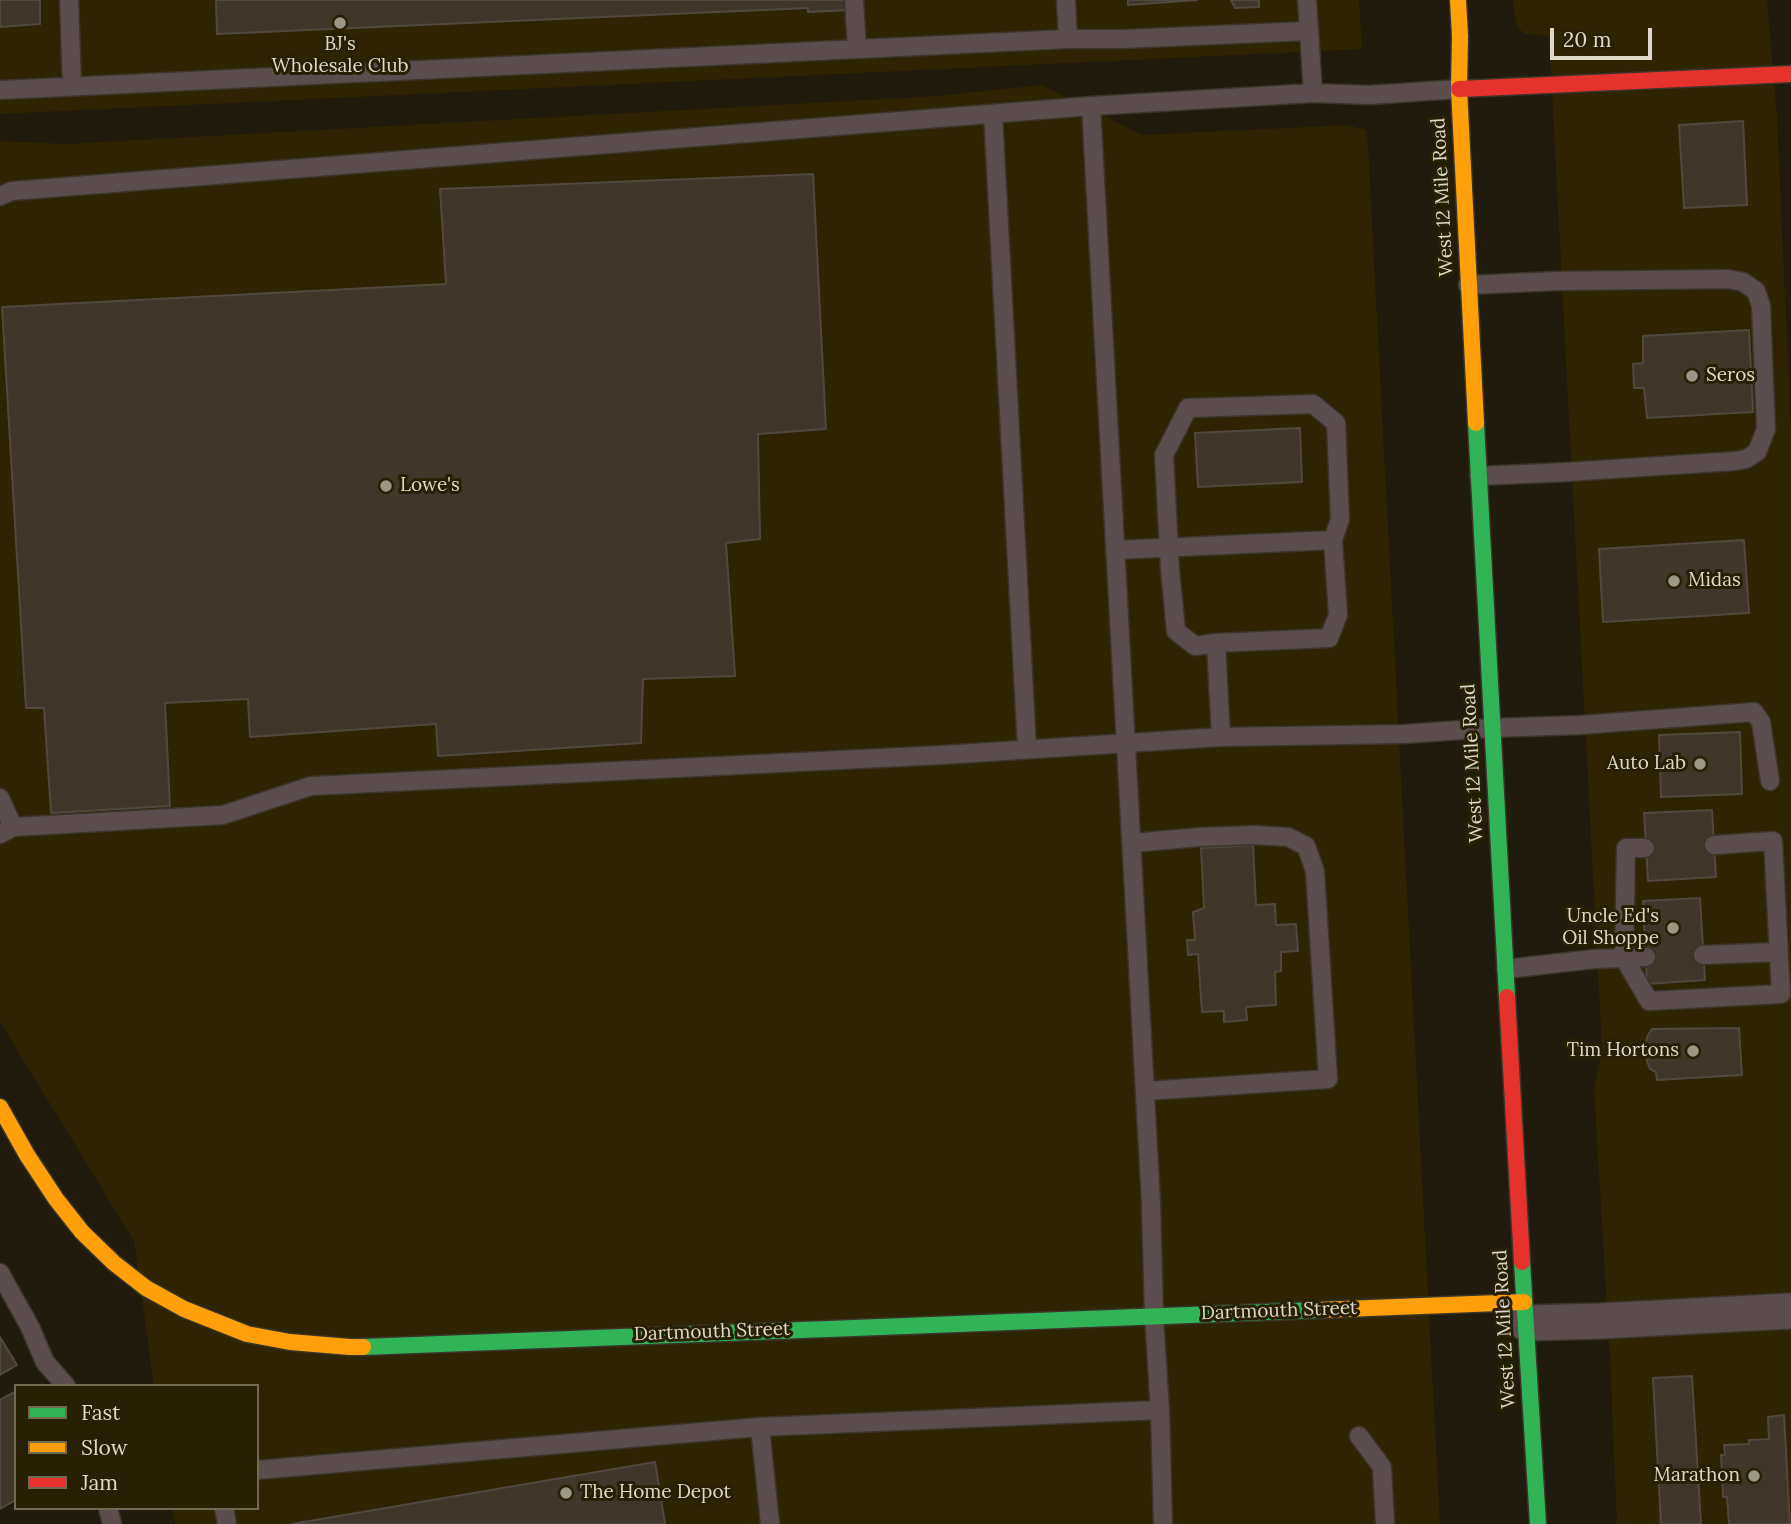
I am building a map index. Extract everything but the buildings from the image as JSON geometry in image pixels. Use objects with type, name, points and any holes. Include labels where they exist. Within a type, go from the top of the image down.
[{"type":"street","name":"West 12 Mile Road","points":[[1458,0],[1459,89],[1468,285],[1538,1524]]},
{"type":"street","points":[[1459,89],[1791,74]]},
{"type":"street","name":"Dartmouth Street","points":[[0,1107],[56,1199],[82,1232],[114,1263],[146,1288],[184,1309],[247,1334],[290,1342],[350,1346],[1240,1314],[1525,1312],[1600,1321],[1791,1311]]},
{"type":"lane","points":[[69,0],[72,86]]},
{"type":"lane","points":[[854,0],[857,49]]},
{"type":"lane","points":[[1066,0],[1068,39]]},
{"type":"lane","points":[[1307,0],[1312,93]]},
{"type":"lane","points":[[0,90],[1068,39],[1309,31]]},
{"type":"lane","points":[[0,196],[12,191],[1091,106],[1312,93],[1369,95],[1459,89]]},
{"type":"lane","points":[[1091,106],[1145,1091],[1163,1524]]},
{"type":"lane","points":[[993,114],[1027,749]]},
{"type":"lane","points":[[1468,285],[1728,278],[1743,282],[1756,291],[1761,306],[1766,429],[1757,452],[1746,458],[1721,462],[1479,476]]},
{"type":"lane","points":[[1313,404],[1336,423],[1340,519],[1334,540],[1338,615],[1329,638],[1195,646],[1176,631],[1164,455],[1188,408],[1313,404]]},
{"type":"lane","points":[[1115,550],[1334,540]]},
{"type":"lane","points":[[1216,643],[1221,737]]},
{"type":"lane","points":[[0,798],[7,831],[223,815],[311,786],[942,755],[1221,737],[1404,734],[1580,725],[1754,712],[1761,722],[1770,781]]},
{"type":"lane","points":[[1132,843],[1254,835],[1288,837],[1306,846],[1315,871],[1328,1079],[1145,1091]]},
{"type":"lane","points":[[1646,848],[1626,848],[1624,958],[1649,1001],[1781,994],[1773,841],[1714,845]]},
{"type":"lane","points":[[1703,956],[1778,952]]},
{"type":"lane","points":[[1506,969],[1646,957]]},
{"type":"lane","points":[[0,1273],[30,1326],[45,1362],[64,1384]]},
{"type":"lane","points":[[259,1470],[761,1427],[1160,1410]]},
{"type":"lane","points":[[761,1427],[770,1524]]},
{"type":"lane","points":[[1359,1436],[1382,1467],[1385,1524]]},
{"type":"shaded area","points":[[0,0],[1359,0],[1362,49],[0,114]]},
{"type":"shaded area","points":[[1513,0],[1767,0],[1777,117],[1791,429],[1791,1524],[1617,1524],[1594,1090],[1602,1048],[1549,36],[1525,34],[1518,28]]},
{"type":"shaded area","points":[[1041,85],[1143,135],[1348,125],[1365,130],[1368,145],[1440,1524],[175,1524],[172,1510],[259,1510],[259,1384],[154,1384],[134,1241],[0,1022],[0,141],[65,144],[937,96]]},
{"type":"traffic: fast","points":[[1476,423],[1507,997]]},
{"type":"traffic: fast","points":[[1522,1262],[1538,1524]]},
{"type":"traffic: fast","points":[[363,1347],[1319,1310]]},
{"type":"traffic: slow","points":[[1458,0],[1459,89],[1476,423]]},
{"type":"traffic: slow","points":[[0,1107],[27,1155],[82,1232],[114,1263],[146,1288],[184,1309],[247,1334],[290,1342],[363,1347]]},
{"type":"traffic: slow","points":[[1319,1310],[1524,1302]]},
{"type":"traffic: jam","points":[[1459,89],[1791,74]]},
{"type":"traffic: jam","points":[[1507,997],[1522,1262]]},
{"type":"place","name":"BJ's Wholesale Club","points":[[340,23]]},
{"type":"place","name":"Seros","points":[[1692,376]]},
{"type":"place","name":"Lowe's","points":[[386,486]]},
{"type":"place","name":"Midas","points":[[1674,581]]},
{"type":"place","name":"Auto Lab","points":[[1700,764]]},
{"type":"place","name":"Uncle Ed's Oil Shoppe","points":[[1673,928]]},
{"type":"place","name":"Tim Hortons","points":[[1693,1051]]},
{"type":"place","name":"Marathon","points":[[1754,1476]]},
{"type":"place","name":"The Home Depot","points":[[566,1493]]}]
